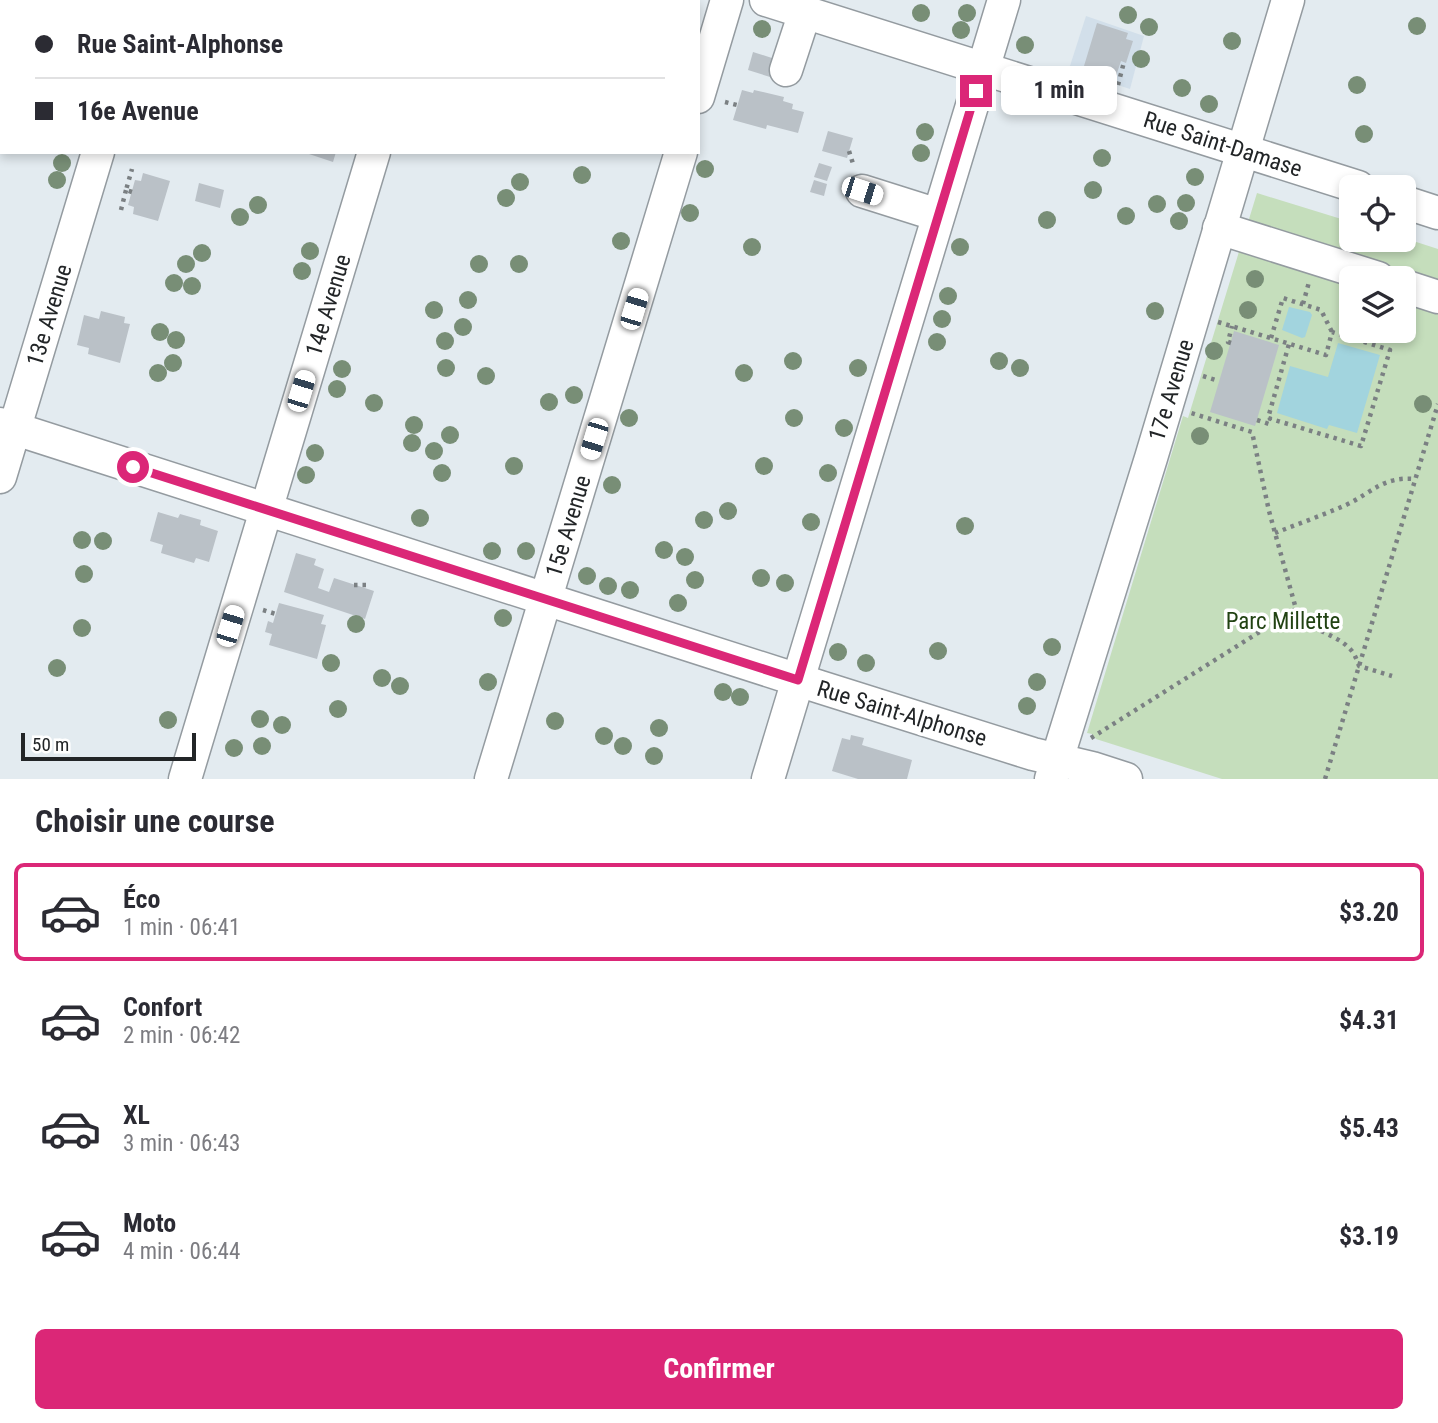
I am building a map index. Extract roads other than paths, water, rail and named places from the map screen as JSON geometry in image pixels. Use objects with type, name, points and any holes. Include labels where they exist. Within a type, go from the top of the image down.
[{"type":"street","points":[[700,90],[727,0]]},
{"type":"street","name":"Rue Saint-Damase","points":[[766,0],[1339,181]]},
{"type":"street","points":[[768,779],[1004,0]]},
{"type":"street","name":"17e Avenue","points":[[1054,770],[1288,0]]},
{"type":"street","points":[[782,54],[805,12]]},
{"type":"street","name":"13e Avenue","points":[[0,477],[7,426],[97,154]]},
{"type":"street","name":"14e Avenue","points":[[185,779],[373,154]]},
{"type":"street","name":"15e Avenue","points":[[491,779],[680,154]]},
{"type":"street","points":[[862,191],[939,215]]},
{"type":"street","points":[[1416,206],[1438,213]]},
{"type":"street","points":[[1219,229],[1339,266]]},
{"type":"street","points":[[1416,290],[1438,297]]},
{"type":"street","name":"Rue Saint-Alphonse","points":[[7,426],[798,680],[1054,770],[1092,768],[1126,779]]},
{"type":"water","points":[[1289,307],[1310,312],[1312,315],[1305,337],[1282,330]]},
{"type":"water","points":[[1338,343],[1380,355],[1357,433],[1329,425],[1327,429],[1277,413],[1290,366],[1328,377]]},
{"type":"park label","name":"Parc Millette","points":[[1283,621]]}]
